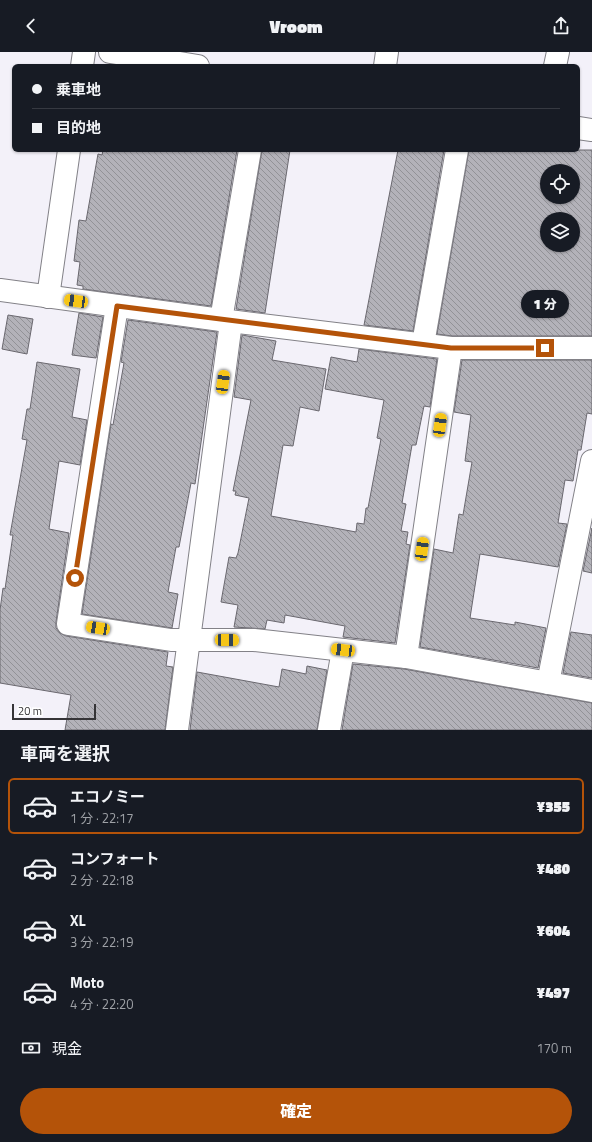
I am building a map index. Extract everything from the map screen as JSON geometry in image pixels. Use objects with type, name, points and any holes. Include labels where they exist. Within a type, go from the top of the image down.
[{"type":"street","points":[[82,64],[84,52]]},
{"type":"street","points":[[385,64],[387,52]]},
{"type":"street","points":[[555,64],[558,52]]},
{"type":"street","points":[[119,53],[186,64]]},
{"type":"street","points":[[580,128],[592,130]]},
{"type":"street","points":[[48,297],[69,152]]},
{"type":"street","points":[[177,730],[226,321],[250,152]]},
{"type":"street","points":[[422,344],[457,152]]},
{"type":"street","points":[[1,295],[48,297],[226,321],[451,348],[592,348]]},
{"type":"street","points":[[117,306],[68,624],[171,640],[254,640],[406,657],[592,691]]},
{"type":"street","points":[[406,657],[451,348]]},
{"type":"street","points":[[548,683],[592,461]]},
{"type":"street","points":[[329,730],[343,650]]},
{"type":"building","points":[[580,150],[592,150],[592,336],[452,336],[437,334],[469,152],[580,152]]},
{"type":"building","points":[[103,152],[237,152],[211,306],[83,289],[83,286],[77,285],[80,262],[74,261],[79,220],[86,221],[98,154],[102,155]]},
{"type":"building","points":[[262,152],[290,152],[265,313],[236,309]]},
{"type":"building","points":[[398,152],[444,152],[413,331],[364,325]]},
{"type":"building","points":[[79,313],[103,317],[96,358],[72,355]]},
{"type":"building","points":[[8,315],[33,319],[27,354],[2,349]]},
{"type":"building","points":[[128,320],[217,332],[195,484],[191,483],[179,547],[176,547],[168,592],[178,594],[172,628],[82,614],[111,424],[113,425],[124,363],[121,362]]},
{"type":"building","points":[[242,335],[276,341],[272,360],[326,369],[319,411],[300,407],[293,446],[283,445],[271,516],[356,532],[357,523],[364,524],[366,508],[368,508],[381,439],[377,438],[384,400],[325,389],[331,357],[357,362],[359,349],[437,359],[430,407],[424,406],[416,445],[412,445],[402,503],[406,504],[401,531],[408,532],[406,544],[410,545],[395,643],[343,637],[345,626],[285,615],[284,623],[267,620],[265,629],[234,627],[238,605],[221,602],[229,557],[236,558],[238,553],[249,498],[235,495],[236,491],[233,491],[251,400],[234,397]]},
{"type":"building","points":[[462,360],[592,360],[592,414],[587,413],[581,450],[578,450],[573,481],[565,480],[558,523],[567,524],[558,567],[480,554],[470,618],[515,625],[515,622],[546,628],[538,668],[420,647],[434,549],[453,553],[459,514],[463,515],[472,462],[465,461],[471,415],[454,412]]},
{"type":"building","points":[[37,362],[80,369],[72,417],[87,420],[80,465],[59,461],[49,529],[69,533],[56,628],[60,633],[66,636],[168,652],[166,666],[173,667],[165,730],[65,730],[71,695],[0,683],[0,610],[3,588],[5,589],[13,535],[10,535],[27,440],[22,439],[27,409],[30,409]]},
{"type":"building","points":[[592,528],[592,573],[583,571]]},
{"type":"building","points":[[571,632],[592,635],[592,678],[563,673]]},
{"type":"building","points":[[353,664],[404,669],[592,703],[592,730],[342,730]]},
{"type":"building","points":[[307,666],[327,670],[317,730],[190,730],[197,672],[279,687],[282,669],[306,674]]},
{"type":"route","points":[[75,578],[117,306],[231,322],[451,348],[545,348]]}]
